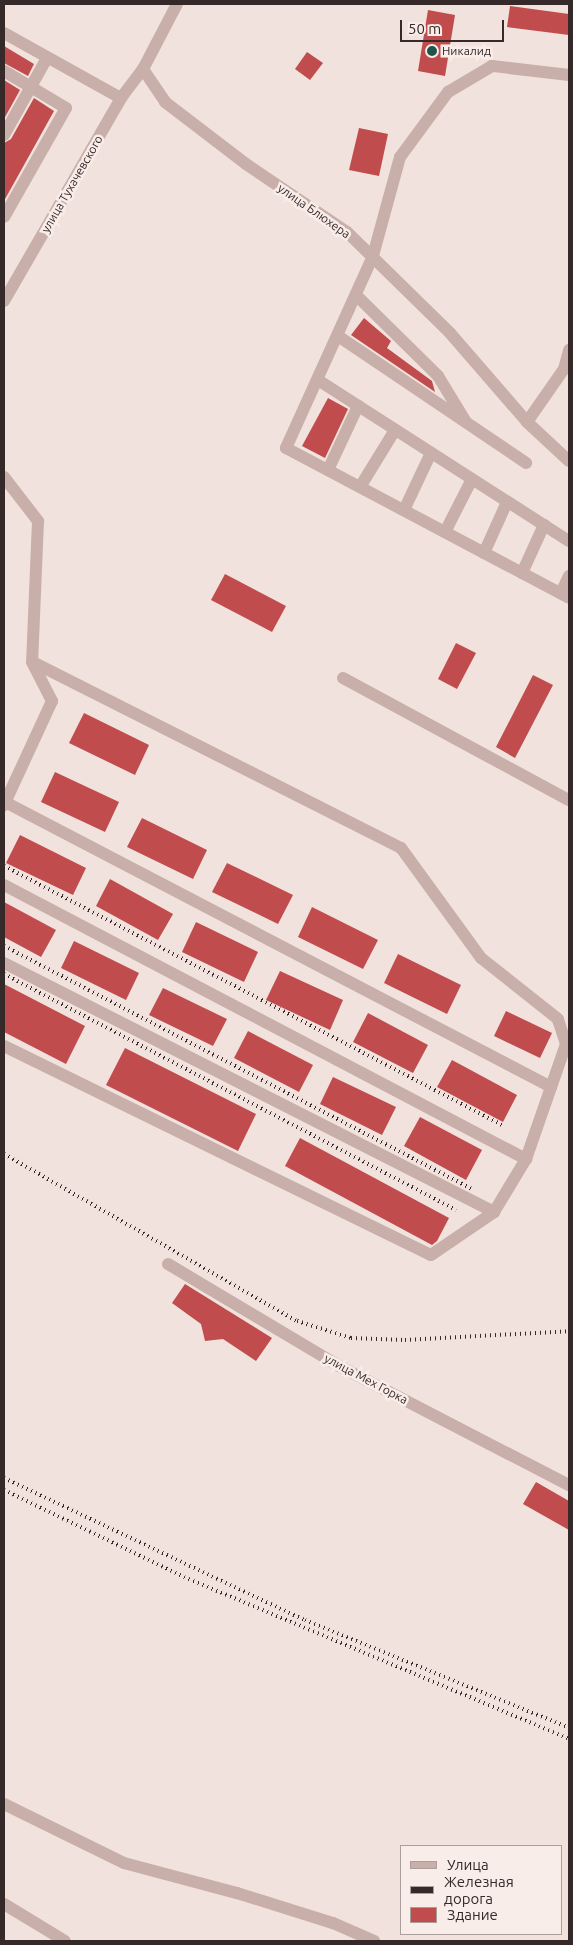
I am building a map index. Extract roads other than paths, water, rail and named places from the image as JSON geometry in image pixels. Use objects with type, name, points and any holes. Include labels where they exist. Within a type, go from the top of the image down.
[{"type":"street","points":[[142,70],[177,4]]},
{"type":"street","points":[[4,33],[122,98]]},
{"type":"street","points":[[4,135],[47,58]]},
{"type":"street","points":[[569,75],[492,66],[448,92],[400,157],[373,256],[357,296],[286,448],[565,596],[569,576]]},
{"type":"street","name":"улица Тухачевского","points":[[4,301],[122,98],[142,70]]},
{"type":"street","name":"улица Блюхера","points":[[142,70],[175,112],[348,232],[450,334],[527,422],[569,461]]},
{"type":"street","points":[[4,71],[66,108],[4,217]]},
{"type":"street","points":[[357,296],[438,376],[466,423]]},
{"type":"street","points":[[338,336],[526,463]]},
{"type":"street","points":[[527,422],[566,370],[569,350]]},
{"type":"street","points":[[318,380],[569,541]]},
{"type":"street","points":[[328,470],[358,406]]},
{"type":"street","points":[[360,487],[395,430]]},
{"type":"street","points":[[404,510],[431,453]]},
{"type":"street","points":[[4,477],[38,521],[32,662],[52,701],[4,804],[551,1087]]},
{"type":"street","points":[[445,532],[472,479]]},
{"type":"street","points":[[484,553],[507,502]]},
{"type":"street","points":[[522,573],[544,525]]},
{"type":"street","points":[[4,1046],[431,1255],[494,1212],[526,1159],[566,1044],[558,1019],[481,958],[401,848],[32,662]]},
{"type":"street","points":[[343,678],[569,800]]},
{"type":"street","points":[[4,885],[526,1159]]},
{"type":"street","points":[[4,963],[494,1212]]},
{"type":"street","name":"улица Мех Горка","points":[[168,1264],[339,1366],[569,1485]]},
{"type":"street","points":[[4,1804],[124,1863],[237,1893],[333,1923],[374,1941]]},
{"type":"street","points":[[4,1904],[65,1941]]},
{"type":"railway","points":[[4,866],[504,1126]]},
{"type":"railway","points":[[4,946],[472,1189]]},
{"type":"railway","points":[[4,974],[456,1210]]},
{"type":"railway","points":[[4,1154],[297,1321],[351,1338],[405,1340],[569,1331]]},
{"type":"railway","points":[[4,1478],[305,1620],[569,1728]]},
{"type":"railway","points":[[4,1490],[184,1577],[569,1739]]},
{"type":"place","name":"Никалид","points":[[432,51]]}]
